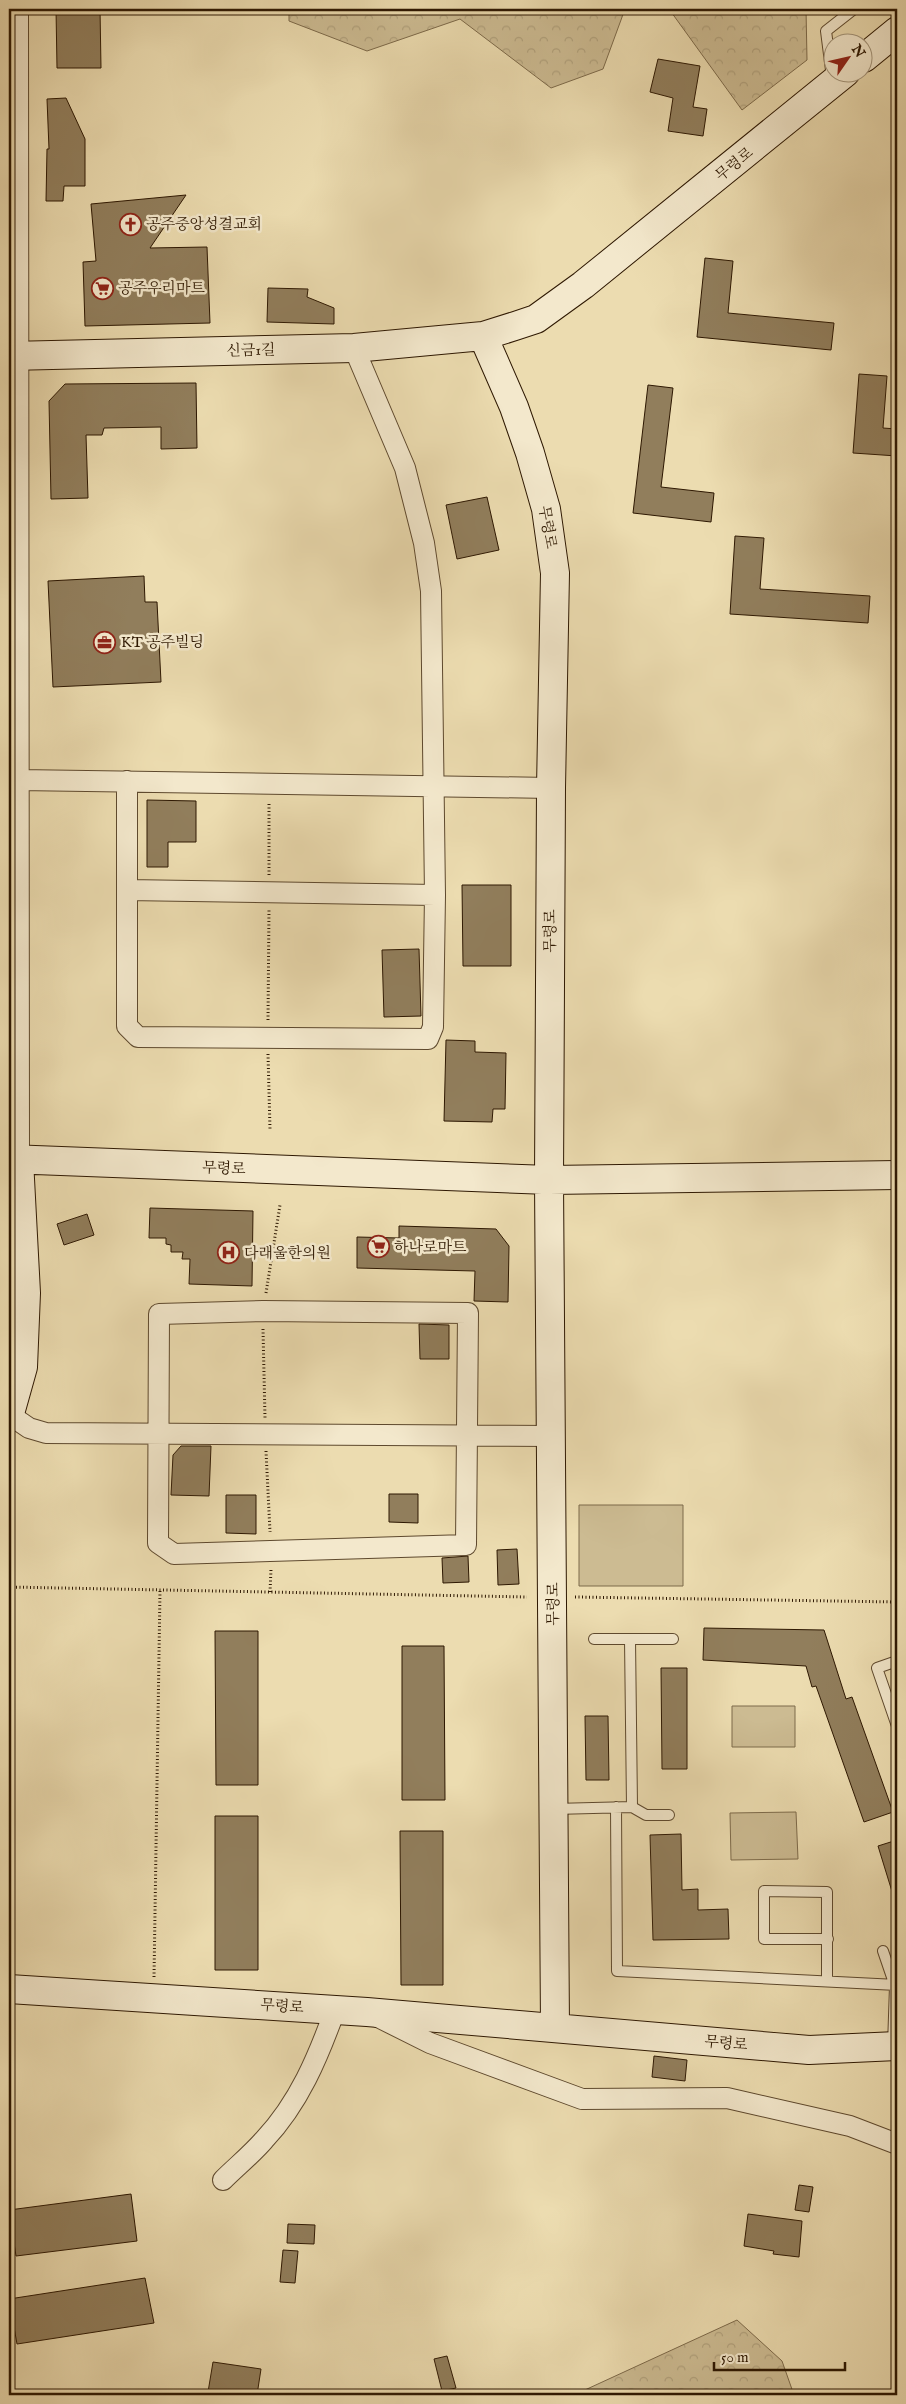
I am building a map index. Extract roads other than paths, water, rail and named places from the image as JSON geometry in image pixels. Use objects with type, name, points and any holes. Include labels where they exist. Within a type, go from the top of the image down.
[{"type":"street","points":[[18,9],[13,356],[14,1159],[26,1293],[23,1367],[10,1416],[29,1428],[46,1433],[160,1436],[551,1436]]},
{"type":"street","points":[[874,50],[897,31]]},
{"type":"street","name":"무령로","points":[[555,2028],[549,1180],[551,788],[555,573],[546,508],[530,453],[514,407],[483,336],[536,319],[644,237],[834,82]]},
{"type":"street","name":"신금1길","points":[[13,356],[354,348],[483,336]]},
{"type":"street","points":[[127,781],[127,1026],[138,1037],[428,1039],[433,1027],[435,895],[431,591],[424,543],[406,468],[354,348]]},
{"type":"street","points":[[14,780],[551,788]]},
{"type":"street","points":[[127,890],[435,895]]},
{"type":"street","name":"무령로","points":[[14,1159],[549,1180],[897,1175]]},
{"type":"street","points":[[263,1311],[468,1313],[467,1435],[466,1545],[174,1554],[158,1543],[160,1436],[159,1314],[263,1311]]},
{"type":"street","name":"무령로","points":[[9,1989],[367,2012],[809,2050],[895,2047]]},
{"type":"street","points":[[223,2180],[265,2140],[296,2099],[319,2054],[334,2010]]},
{"type":"street","points":[[367,2012],[430,2043],[582,2099],[727,2098],[850,2126],[897,2144]]},
{"type":"lane","points":[[826,32],[854,9]]},
{"type":"lane","points":[[594,1639],[673,1639]]},
{"type":"lane","points":[[630,1639],[632,1808]]},
{"type":"lane","points":[[897,1661],[876,1668],[897,1726]]},
{"type":"lane","points":[[553,1809],[616,1807],[632,1808],[646,1815],[669,1815]]},
{"type":"lane","points":[[616,1807],[617,1971],[896,1986]]},
{"type":"lane","points":[[827,1981],[828,1939],[827,1892],[764,1891],[764,1939],[828,1939]]},
{"type":"lane","points":[[883,1951],[896,1986],[895,2047]]},
{"type":"place","name":"공주중앙성결교회","points":[[130,224]]},
{"type":"place","name":"공주우리마트","points":[[102,288]]},
{"type":"place","name":"KT 공주빌딩","points":[[105,642]]},
{"type":"place","name":"하나로마트","points":[[378,1247]]},
{"type":"place","name":"다래울한의원","points":[[228,1253]]}]
